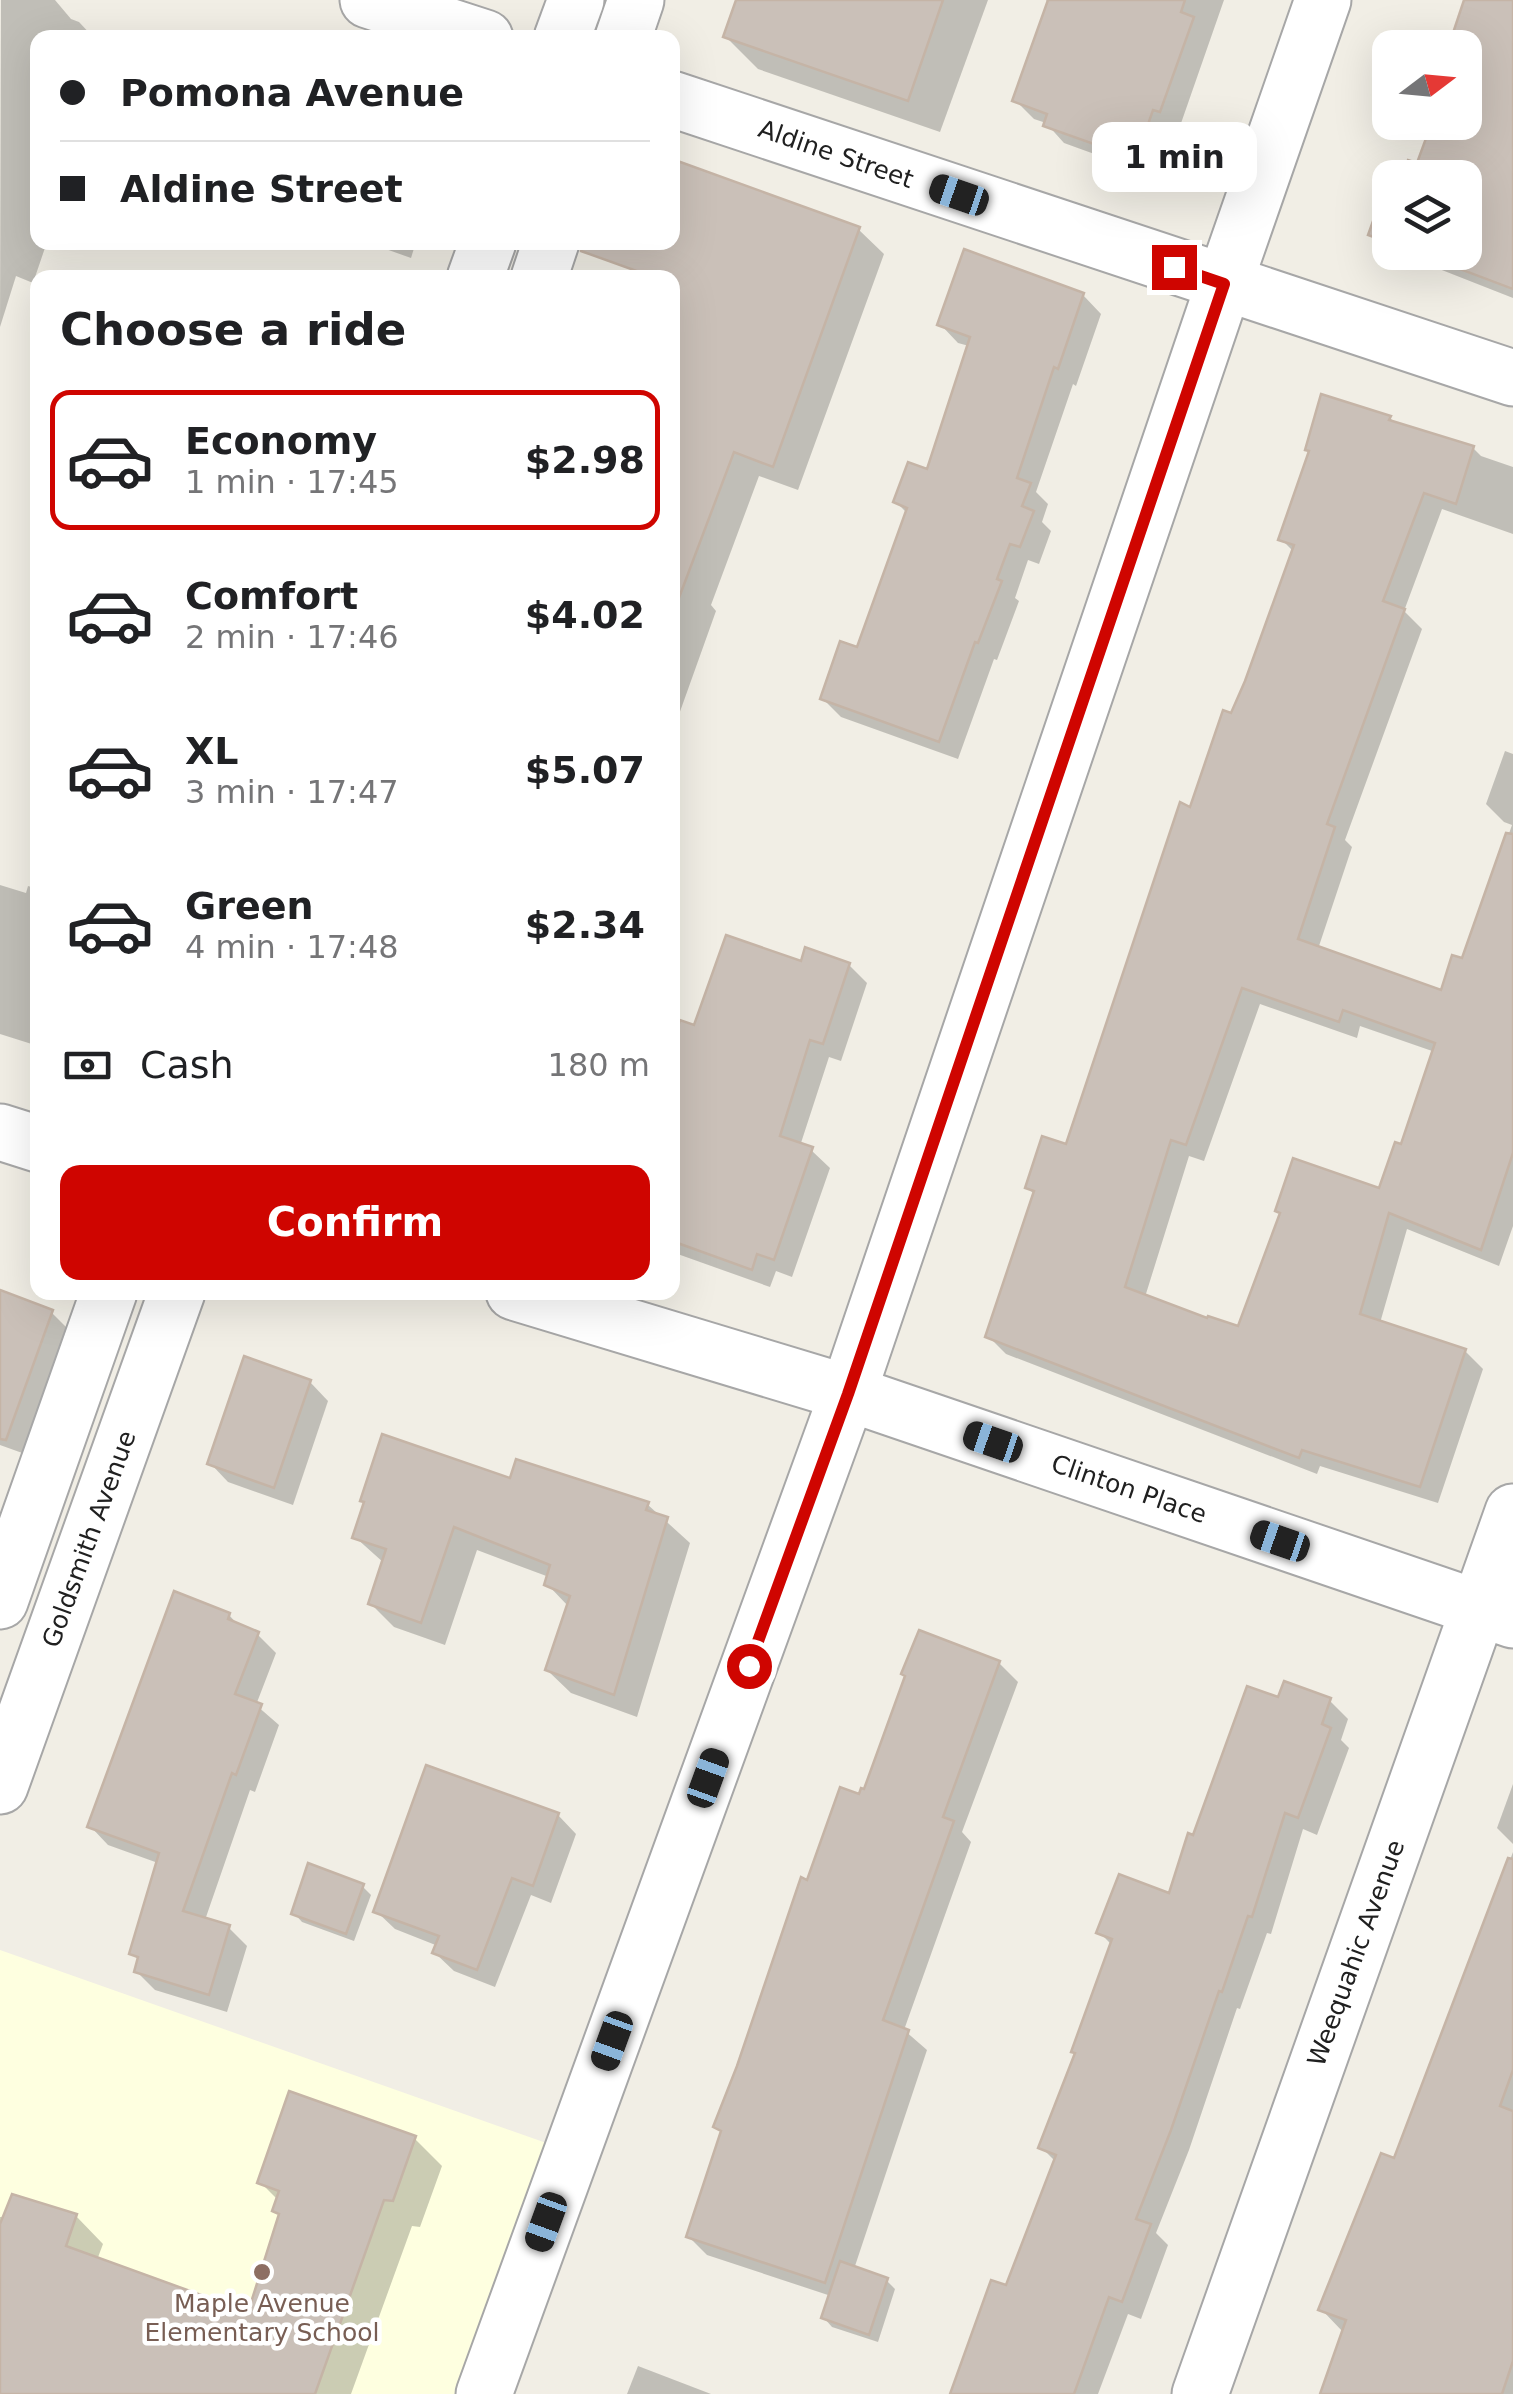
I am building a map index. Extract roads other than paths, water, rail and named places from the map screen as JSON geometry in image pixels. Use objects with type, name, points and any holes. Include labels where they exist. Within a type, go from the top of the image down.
[{"type":"street","points":[[368,0],[460,30]]},
{"type":"street","points":[[565,30],[576,0]]},
{"type":"street","points":[[626,30],[636,0]]},
{"type":"street","points":[[484,2394],[848,1394],[1324,0]]},
{"type":"street","name":"Aldine Street","points":[[680,101],[1513,378]]},
{"type":"street","points":[[0,1132],[30,1141]]},
{"type":"street","points":[[0,1601],[106,1300]]},
{"type":"street","name":"Goldsmith Avenue","points":[[0,1786],[174,1300]]},
{"type":"street","name":"Clinton Place","points":[[540,1300],[848,1394],[1496,1614]]},
{"type":"street","name":"Weequahic Avenue","points":[[1200,2394],[1496,1614],[1513,1512]]},
{"type":"place","name":"Maple Avenue Elementary School","points":[[262,2272]]}]
